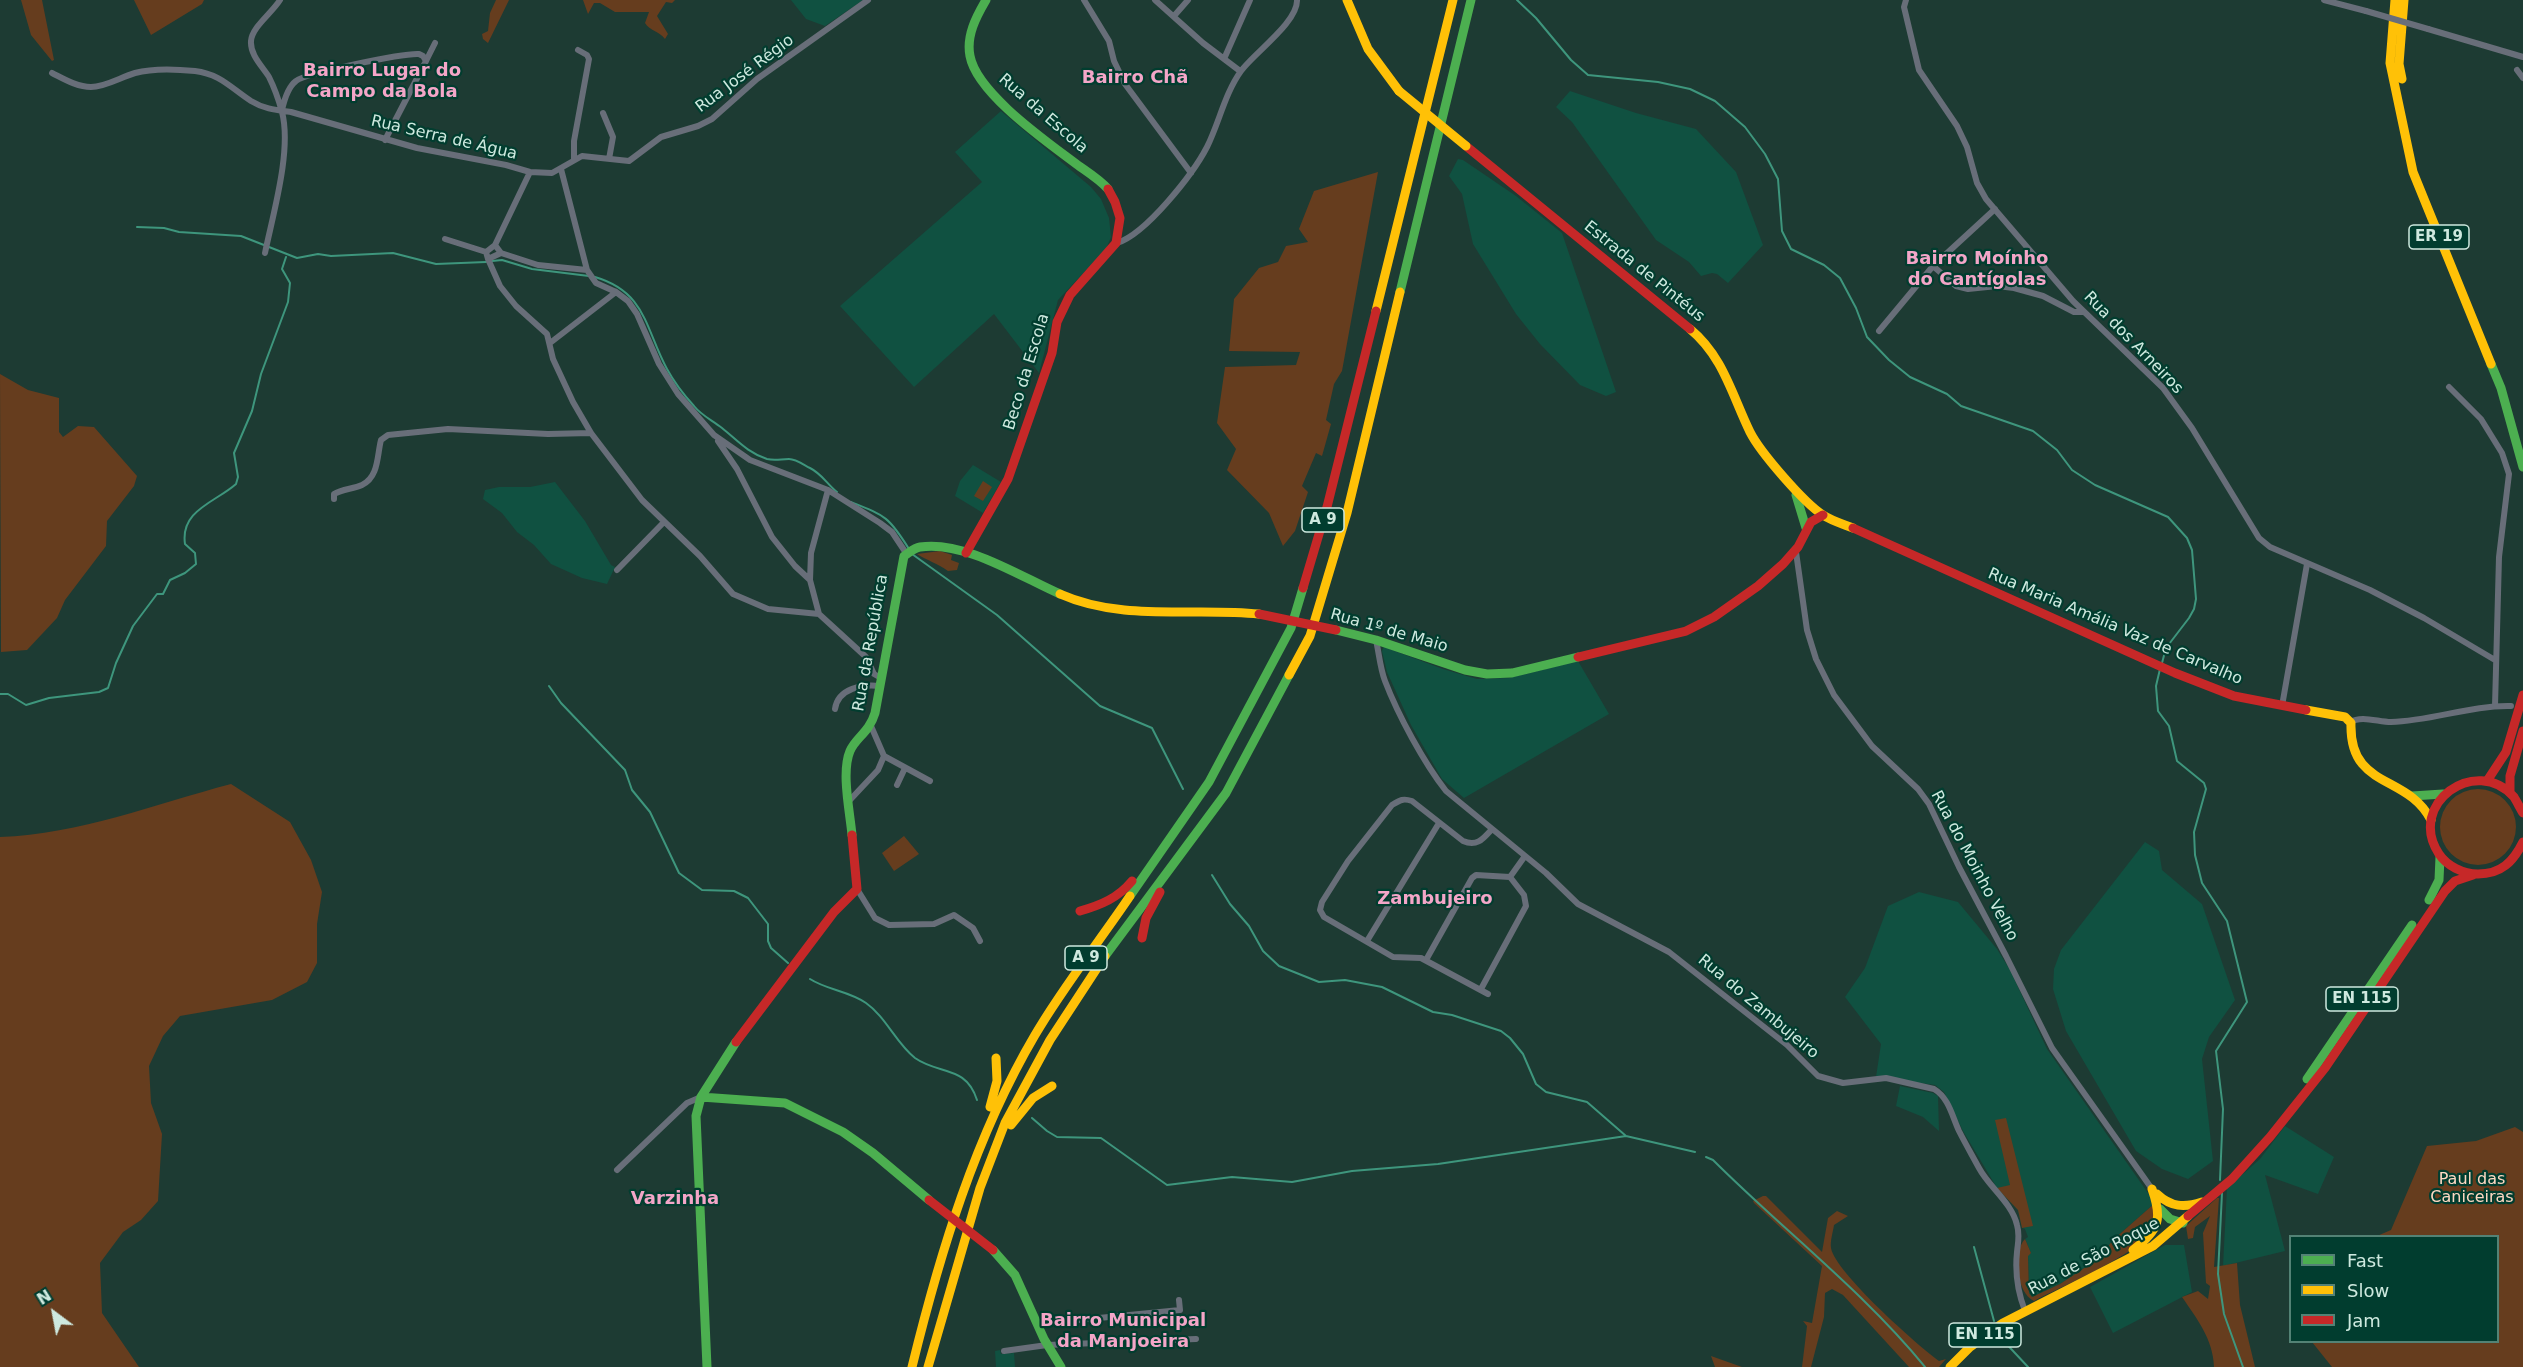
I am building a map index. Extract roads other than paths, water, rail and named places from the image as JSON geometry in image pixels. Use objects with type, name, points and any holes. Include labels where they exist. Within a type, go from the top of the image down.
[{"type":"main road","name":"Rua da Escola","points":[[986,0],[976,17],[970,37],[972,64],[986,86],[1014,113],[1106,187],[1119,210],[1121,230],[1117,243]]},
{"type":"main road","name":"Estrada de Pintéus","points":[[1347,0],[1364,44],[1379,68],[1399,91],[1704,340],[1726,374],[1751,434],[1793,488],[1823,515]]},
{"type":"main road","name":"A 9","points":[[912,1367],[925,1314],[975,1158],[991,1119],[1035,1034],[1209,782],[1291,628],[1327,507],[1454,0]]},
{"type":"main road","name":"ER 19","points":[[2395,0],[2390,63],[2413,172],[2502,388],[2523,467]]},
{"type":"main road","name":"ER 19","points":[[2404,0],[2398,64],[2421,171],[2509,387],[2523,437]]},
{"type":"main road","name":"A 9","points":[[928,1367],[980,1188],[1005,1123],[1050,1040],[1096,968],[1226,793],[1310,636],[1347,513],[1470,3]]},
{"type":"main road","name":"Beco da Escola","points":[[966,553],[1008,478],[1042,385],[1052,353],[1057,322],[1070,295],[1117,243]]},
{"type":"main road","points":[[1793,488],[1806,528]]},
{"type":"main road","name":"Rua 1º de Maio","points":[[906,553],[916,548],[941,546],[966,553],[1070,599],[1097,605],[1178,613],[1237,611],[1259,614],[1376,640],[1465,670],[1486,674],[1512,673],[1686,631],[1707,622],[1736,603],[1796,552],[1806,528],[1812,520],[1823,515]]},
{"type":"main road","name":"Rua Maria Amália Vaz de Carvalho","points":[[1823,515],[2175,673],[2234,696],[2282,707],[2342,716],[2350,722]]},
{"type":"main road","name":"Rua da República","points":[[856,889],[846,768],[850,750],[871,726],[901,564],[906,553]]},
{"type":"main road","points":[[2487,781],[2498,770],[2517,720],[2523,695]]},
{"type":"main road","points":[[2350,722],[2351,743],[2359,761],[2379,780],[2412,796],[2423,805],[2432,820]]},
{"type":"main road","points":[[2510,792],[2510,776],[2523,731]]},
{"type":"main road","points":[[2432,820],[2433,810],[2443,794],[2455,786],[2470,781],[2487,781],[2499,785],[2510,792],[2521,804],[2523,813]]},
{"type":"main road","points":[[2412,796],[2443,794]]},
{"type":"main road","name":"Rua de São Roque","points":[[2270,1137],[2438,887],[2441,872],[2440,857],[2433,843],[2432,820]]},
{"type":"main road","points":[[1080,911],[1110,901],[1125,890],[1172,835]]},
{"type":"main road","name":"Rua de São Roque","points":[[1950,1367],[1983,1336],[2025,1311],[2153,1246],[2183,1223],[2256,1155],[2325,1068],[2445,891],[2456,881],[2502,869],[2514,859],[2523,842]]},
{"type":"main road","points":[[1142,938],[1146,918],[1182,851]]},
{"type":"main road","points":[[2440,857],[2461,872],[2473,875]]},
{"type":"main road","points":[[707,1367],[696,1116],[701,1097],[730,1050],[856,889]]},
{"type":"main road","points":[[975,1158],[994,1098],[996,1058]]},
{"type":"main road","points":[[992,1156],[1021,1111],[1033,1098],[1052,1086]]},
{"type":"main road","points":[[701,1097],[785,1103],[843,1132],[873,1153],[993,1250],[1015,1275],[1047,1345],[1060,1367]]},
{"type":"main road","points":[[2152,1189],[2163,1201],[2180,1207],[2208,1200]]},
{"type":"main road","points":[[2152,1189],[2160,1209],[2170,1219],[2183,1223]]},
{"type":"main road","points":[[2124,1260],[2152,1236],[2159,1225],[2160,1209]]},
{"type":"street","points":[[265,253],[281,180],[284,124],[282,111],[269,79],[256,58],[251,44],[253,32],[273,12],[280,0]]},
{"type":"street","name":"Rua José Régio","points":[[574,159],[582,156],[629,161],[661,137],[698,126],[712,119],[773,67],[868,0]]},
{"type":"street","points":[[1084,0],[1109,41],[1114,61],[1125,84],[1191,173]]},
{"type":"street","points":[[1155,0],[1240,71]]},
{"type":"street","points":[[1174,16],[1188,0]]},
{"type":"street","points":[[1224,59],[1250,0]]},
{"type":"street","points":[[1117,243],[1127,240],[1143,228],[1191,173],[1207,146],[1240,71],[1290,18],[1298,6],[1298,0]]},
{"type":"street","name":"Rua dos Arneiros","points":[[1906,0],[1904,7],[1919,70],[1957,126],[1967,147],[1977,183],[1995,209],[2085,312],[2163,388],[2192,428],[2259,538],[2270,547],[2370,590],[2424,618],[2495,660]]},
{"type":"street","points":[[2324,0],[2523,57]]},
{"type":"street","points":[[385,140],[435,43]]},
{"type":"street","points":[[487,258],[530,172],[552,173],[574,159],[574,141],[589,59],[587,55],[578,50]]},
{"type":"street","points":[[282,111],[291,86],[300,79],[414,54],[423,56],[426,61]]},
{"type":"street","name":"Rua Serra de Água","points":[[52,73],[67,81],[88,87],[98,87],[139,72],[183,70],[209,73],[223,79],[251,101],[270,110],[282,111],[417,148],[506,165],[530,172]]},
{"type":"street","points":[[2517,70],[2523,78]]},
{"type":"street","points":[[603,113],[613,137],[609,159]]},
{"type":"street","points":[[561,169],[578,229],[582,255],[590,274],[596,283],[616,292],[628,302],[637,314],[659,364],[678,393],[714,435],[737,469],[772,537],[795,566],[810,580]]},
{"type":"street","points":[[1879,331],[1933,266],[1995,209]]},
{"type":"street","points":[[445,239],[487,258],[500,286],[516,306],[543,329],[573,402],[591,433],[642,500],[700,556],[733,594],[768,609],[819,614]]},
{"type":"street","points":[[495,245],[501,253],[538,265],[590,274]]},
{"type":"street","points":[[487,258],[501,253]]},
{"type":"street","points":[[1933,266],[1956,286],[1968,290],[1997,286],[2014,288],[2043,296],[2074,312],[2085,312]]},
{"type":"street","points":[[550,343],[616,292]]},
{"type":"street","points":[[2449,387],[2481,419],[2502,453],[2509,474],[2499,557],[2495,706]]},
{"type":"street","points":[[334,499],[334,494],[363,484],[370,478],[375,471],[381,440],[387,435],[448,429],[548,434],[591,433]]},
{"type":"street","points":[[714,435],[750,460],[782,471],[802,482],[828,490],[892,532],[906,553]]},
{"type":"street","points":[[828,490],[811,553],[810,580],[819,614],[866,657],[880,682],[858,685],[842,696],[836,703],[835,709]]},
{"type":"street","points":[[617,570],[664,522]]},
{"type":"street","name":"Rua do Moinho Velho","points":[[1796,552],[1807,630],[1816,659],[1834,695],[1872,746],[1918,789],[1929,804],[2052,1048],[2152,1189]]},
{"type":"street","points":[[2282,707],[2307,564]]},
{"type":"street","name":"Rua do Zambujeiro","points":[[1376,640],[1384,680],[1399,712],[1446,791],[1546,873],[1578,904],[1669,952],[1685,963],[1787,1046],[1818,1076],[1843,1083],[1886,1078],[1934,1089],[1941,1093],[1985,1179],[2012,1210],[2017,1222],[2018,1287],[2025,1311]]},
{"type":"street","name":"Rua Maria Amália Vaz de Carvalho","points":[[2350,722],[2356,719],[2391,722],[2495,706],[2511,706]]},
{"type":"street","points":[[871,726],[884,756],[930,781]]},
{"type":"street","points":[[849,801],[878,770],[884,756]]},
{"type":"street","points":[[897,785],[905,768]]},
{"type":"street","points":[[1488,994],[1421,958],[1393,957],[1322,914],[1322,902],[1348,861],[1392,805],[1399,800],[1412,801],[1470,844],[1478,843],[1492,829]]},
{"type":"street","points":[[1367,941],[1439,823]]},
{"type":"street","points":[[1510,877],[1525,856]]},
{"type":"street","points":[[1426,960],[1472,878],[1476,875],[1510,877],[1524,895],[1526,906],[1481,989]]},
{"type":"street","points":[[856,889],[880,922],[889,925],[918,926],[934,924],[954,915],[973,928],[980,941]]},
{"type":"street","points":[[616,1170],[687,1103],[701,1097]]},
{"type":"street","points":[[1038,1324],[1180,1310],[1179,1300]]},
{"type":"street","points":[[1004,1351],[1047,1345],[1196,1339]]},
{"type":"waterway","points":[[1517,0],[1536,18],[1571,60],[1588,75],[1658,82],[1690,89],[1715,101],[1745,127],[1765,154],[1778,179],[1782,231],[1791,249],[1824,265],[1840,278],[1856,308],[1867,337],[1889,360],[1910,377],[1947,394],[1961,406],[2033,431],[2057,450],[2072,470],[2095,485],[2168,517],[2187,538],[2192,550],[2196,599],[2189,618],[2166,648],[2162,663]]},
{"type":"waterway","points":[[137,227],[241,236],[297,258],[318,254],[331,256],[393,253],[436,264],[486,262]]},
{"type":"waterway","points":[[0,694],[8,694],[26,705],[49,698],[99,692],[108,688],[116,663],[133,626],[157,594],[163,594],[170,580],[185,573],[196,564],[195,553],[185,544],[185,532],[188,523],[201,508],[236,484],[238,477],[234,453],[252,411],[261,374],[288,302],[290,283],[282,269],[286,257]]},
{"type":"waterway","points":[[492,261],[502,260],[532,269],[589,276]]},
{"type":"waterway","points":[[595,277],[625,292],[634,302],[642,313],[670,374],[700,413],[754,453],[770,460],[797,461],[818,473],[837,492]]},
{"type":"waterway","points":[[851,502],[886,519],[909,549]]},
{"type":"waterway","points":[[912,554],[997,615],[1100,706],[1152,728],[1183,789]]},
{"type":"waterway","points":[[2160,669],[2156,686],[2158,711],[2169,726],[2177,761],[2204,783],[2206,789],[2194,832],[2195,855],[2202,883],[2227,921],[2247,1002],[2216,1051],[2223,1109],[2220,1180]]},
{"type":"waterway","points":[[549,686],[561,703],[625,770],[632,790],[650,812],[679,873],[702,890],[734,891],[748,898],[768,924],[768,941],[771,948],[788,963]]},
{"type":"waterway","points":[[1212,875],[1230,904],[1249,926],[1263,951],[1279,966],[1319,982],[1345,980],[1382,987],[1433,1012],[1452,1015],[1501,1031],[1523,1054],[1536,1084],[1546,1092],[1587,1102],[1626,1136]]},
{"type":"waterway","points":[[810,979],[866,1003],[879,1015],[908,1052],[924,1063],[959,1076],[966,1081],[977,1100]]},
{"type":"waterway","points":[[1032,1118],[1057,1137],[1101,1138],[1167,1185],[1232,1177],[1292,1182],[1352,1171],[1438,1164],[1626,1136],[1695,1152]]},
{"type":"waterway","points":[[1706,1157],[1713,1160],[1849,1286],[1925,1367]]},
{"type":"waterway","points":[[2222,1193],[2218,1274],[2224,1314],[2243,1367]]},
{"type":"waterway","points":[[1974,1247],[1994,1321]]},
{"type":"waterway","points":[[2000,1337],[2028,1367]]},
{"type":"district","name":"Bairro Chã","points":[[1135,78]]},
{"type":"district","name":"Bairro Lugar do Campo da Bola","points":[[382,82]]},
{"type":"district","name":"Bairro Moínho do Cantígolas","points":[[1977,269]]},
{"type":"district","name":"Zambujeiro","points":[[1435,899]]},
{"type":"district","name":"Varzinha","points":[[675,1199]]},
{"type":"district","name":"Bairro Municipal da Manjoeira","points":[[1123,1331]]},
{"type":"park label","name":"Paul das Caniceiras","points":[[2472,1189]]}]
